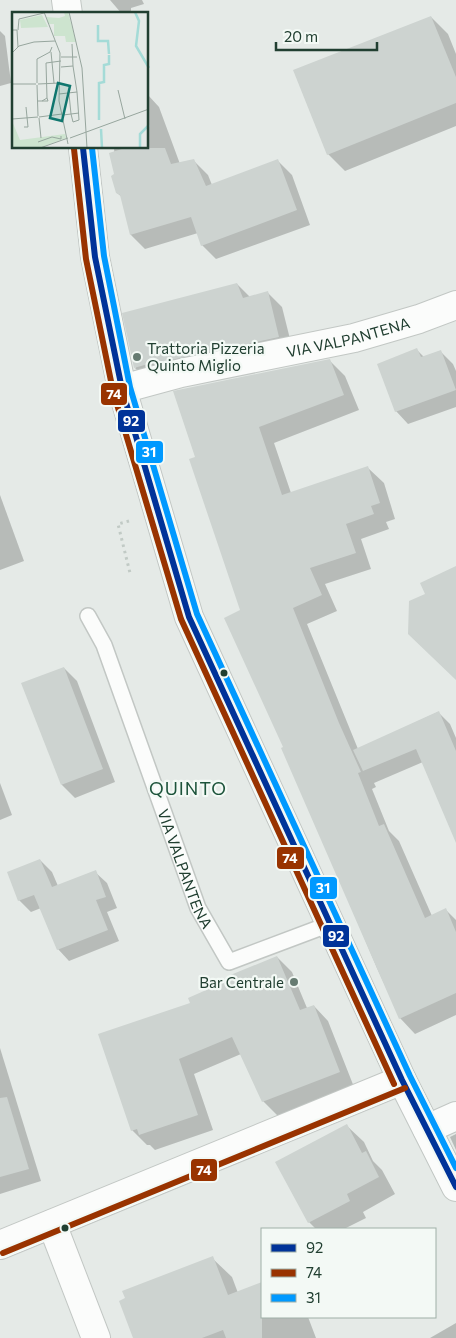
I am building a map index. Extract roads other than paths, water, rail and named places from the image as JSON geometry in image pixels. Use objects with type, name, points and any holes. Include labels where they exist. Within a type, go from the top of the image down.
[{"type":"street","points":[[83,149],[95,257],[122,389],[189,617],[402,1080],[456,1186]]},
{"type":"street","name":"VIA VALPANTENA","points":[[122,389],[181,374],[354,338],[419,319],[456,305]]},
{"type":"street","points":[[0,1245],[402,1080]]},
{"type":"street","points":[[427,1129],[456,1116]]},
{"type":"street","points":[[52,1224],[96,1338]]},
{"type":"lane","name":"VIA VALPANTENA","points":[[88,616],[104,645],[198,908],[229,962],[330,924]]},
{"type":"place","name":"Trattoria Pizzeria Quinto Miglio","points":[[137,357]]},
{"type":"place","name":"Bar Centrale","points":[[294,982]]},
{"type":"district","name":"QUINTO","points":[[188,788]]}]
